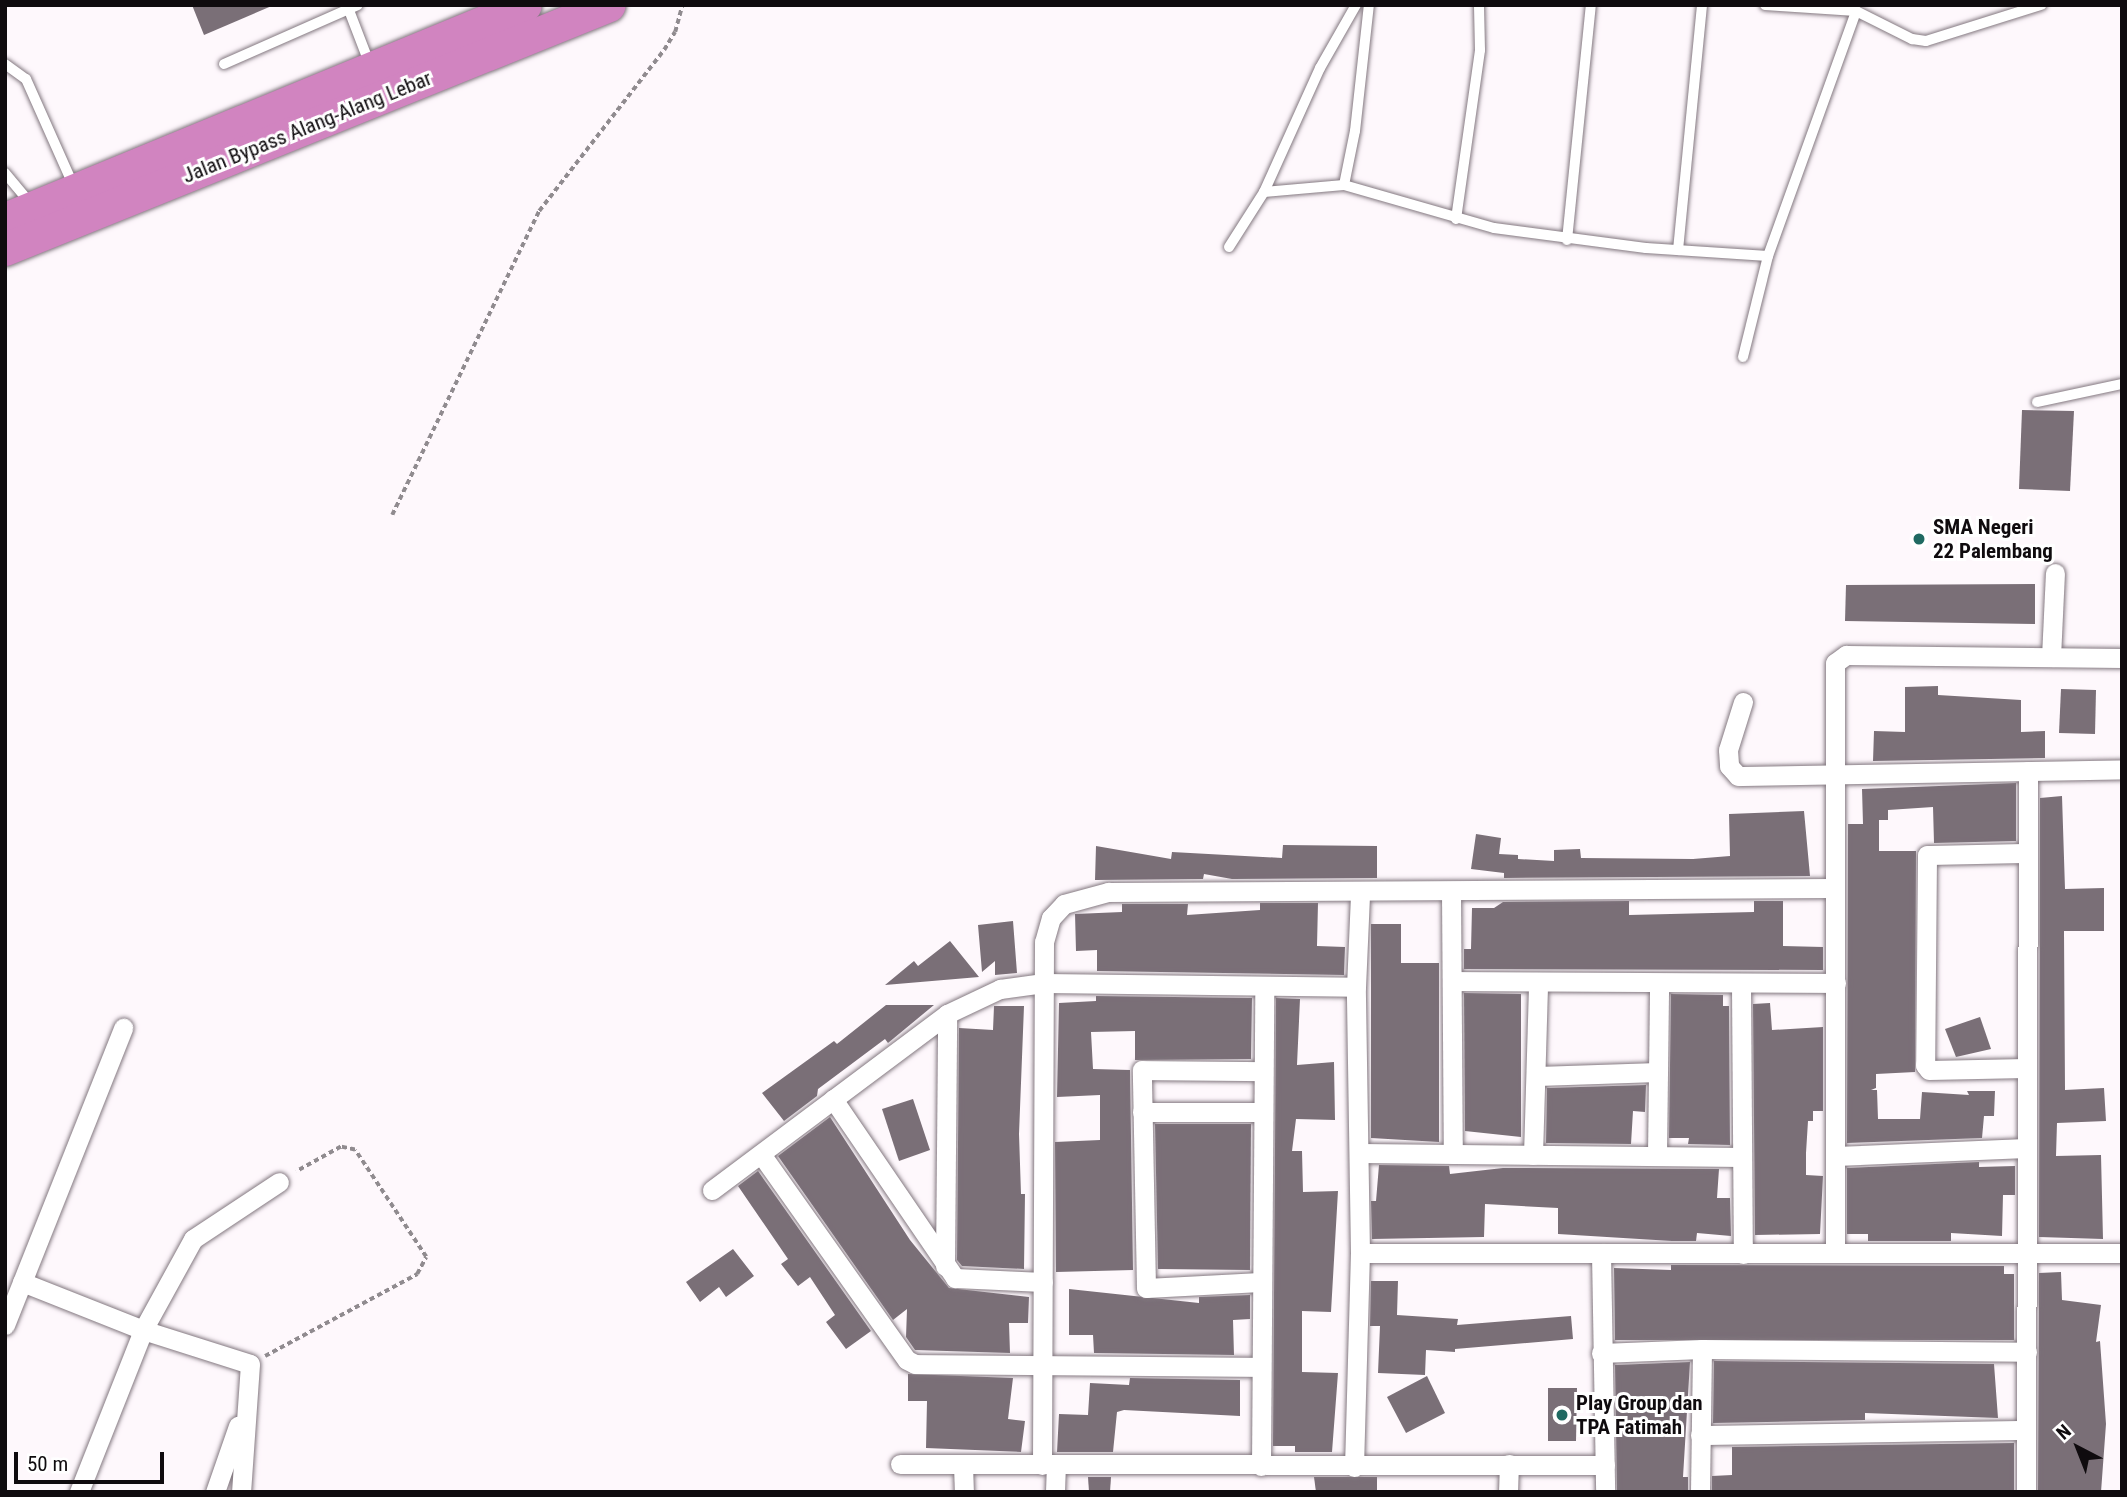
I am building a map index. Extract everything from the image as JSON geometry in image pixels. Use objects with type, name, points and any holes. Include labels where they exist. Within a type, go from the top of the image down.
[{"type":"highway","name":"Jalan Bypass Alang-Alang Lebar","points":[[20,213],[525,5]]},
{"type":"highway","name":"Jalan Bypass Alang-Alang Lebar","points":[[5,249],[609,5]]},
{"type":"street","points":[[2051,657],[2055,573]]},
{"type":"street","points":[[1835,1253],[1835,663],[1840,657],[2122,658]]},
{"type":"street","points":[[1743,702],[1728,750],[1729,766],[1735,775],[2122,769]]},
{"type":"street","points":[[2026,1492],[2028,771]]},
{"type":"street","points":[[2026,853],[1927,855],[1925,1065],[1929,1070],[2026,1068]]},
{"type":"street","points":[[1055,1492],[1049,1465],[1042,1364],[1044,943],[1051,918],[1063,904],[1108,892],[1360,894],[1834,888]]},
{"type":"street","points":[[1451,893],[1453,1154]]},
{"type":"street","points":[[1353,1467],[1360,1253],[1356,987],[1360,894]]},
{"type":"street","points":[[1452,981],[1741,985],[1836,983]]},
{"type":"street","points":[[1533,1155],[1538,982]]},
{"type":"street","points":[[712,1190],[947,1014],[1000,989],[1044,983],[1264,988],[1356,987]]},
{"type":"street","points":[[1657,1156],[1659,984]]},
{"type":"street","points":[[1741,985],[1743,1254]]},
{"type":"street","points":[[1261,1466],[1260,1282],[1264,988]]},
{"type":"street","points":[[946,1266],[947,1014]]},
{"type":"street","points":[[5,1325],[123,1028]]},
{"type":"street","points":[[1260,1282],[1146,1288],[1142,1070],[1262,1070]]},
{"type":"street","points":[[1537,1076],[1658,1072]]},
{"type":"street","points":[[833,1099],[956,1278],[1043,1282]]},
{"type":"street","points":[[1142,1112],[1263,1112]]},
{"type":"street","points":[[1835,1156],[2026,1149]]},
{"type":"street","points":[[1360,1153],[1742,1157]]},
{"type":"street","points":[[761,1154],[907,1360],[915,1364],[1261,1367]]},
{"type":"street","points":[[79,1492],[143,1330],[193,1239],[278,1182]]},
{"type":"street","points":[[1360,1253],[2122,1253]]},
{"type":"street","points":[[1601,1253],[1605,1492]]},
{"type":"street","points":[[22,1282],[143,1330],[250,1364],[244,1409],[241,1492]]},
{"type":"street","points":[[1601,1353],[1702,1349],[2027,1352]]},
{"type":"street","points":[[1700,1492],[1702,1349]]},
{"type":"street","points":[[215,1492],[244,1409]]},
{"type":"street","points":[[1700,1435],[2025,1430]]},
{"type":"street","points":[[900,1464],[1353,1467],[1605,1465]]},
{"type":"street","points":[[1508,1492],[1509,1464]]},
{"type":"street","points":[[963,1465],[964,1492]]},
{"type":"lane","points":[[1229,247],[1264,192],[1320,68],[1356,5]]},
{"type":"lane","points":[[1343,185],[1357,117],[1369,5]]},
{"type":"lane","points":[[1456,219],[1480,50],[1479,5]]},
{"type":"lane","points":[[1567,240],[1591,5]]},
{"type":"lane","points":[[1678,250],[1702,5]]},
{"type":"lane","points":[[1765,5],[1851,8],[1912,39],[1926,41],[2041,5]]},
{"type":"lane","points":[[224,64],[351,6],[371,68]]},
{"type":"lane","points":[[1743,357],[1768,256],[1851,8]]},
{"type":"lane","points":[[5,64],[26,79],[75,191]]},
{"type":"lane","points":[[5,173],[20,213]]},
{"type":"lane","points":[[1264,192],[1343,185],[1456,219],[1567,240],[1768,256]]},
{"type":"lane","points":[[2037,402],[2122,384]]},
{"type":"path","points":[[392,515],[475,334],[539,211],[664,50],[675,32],[682,5]]},
{"type":"path","points":[[250,1364],[417,1274],[426,1257],[349,1147],[278,1182]]},
{"type":"building","points":[[192,5],[274,5],[204,35]]},
{"type":"building","points":[[2022,410],[2074,411],[2070,491],[2019,489]]},
{"type":"building","points":[[2035,584],[2035,624],[1845,621],[1846,585]]},
{"type":"building","points":[[1938,686],[1938,695],[2021,700],[2021,732],[2045,731],[2045,758],[1873,761],[1874,731],[1905,732],[1905,687]]},
{"type":"building","points":[[2061,689],[2096,690],[2095,734],[2059,733]]},
{"type":"building","points":[[2016,783],[2016,841],[1934,843],[1933,807],[1888,810],[1888,820],[1879,820],[1879,851],[1916,851],[1915,1072],[1876,1074],[1876,1088],[1871,1090],[1877,1090],[1878,1119],[1920,1119],[1922,1092],[1969,1095],[1967,1091],[1995,1091],[1994,1116],[1984,1116],[1982,1138],[1847,1143],[1848,824],[1863,824],[1862,789]]},
{"type":"building","points":[[2062,796],[2065,889],[2104,888],[2104,931],[2064,931],[2065,1090],[2104,1088],[2106,1121],[2057,1123],[2056,1156],[2101,1155],[2103,1239],[2039,1237],[2040,798]]},
{"type":"building","points":[[1804,811],[1810,876],[1504,878],[1504,873],[1471,869],[1476,834],[1501,838],[1499,854],[1518,855],[1518,859],[1554,861],[1554,850],[1580,849],[1581,858],[1693,859],[1730,856],[1729,814]]},
{"type":"building","points":[[1283,845],[1377,846],[1377,878],[1232,879],[1204,874],[1203,879],[1095,880],[1096,846],[1171,859],[1172,852],[1282,858]]},
{"type":"building","points":[[1629,901],[1629,915],[1754,912],[1754,901],[1783,901],[1783,946],[1823,947],[1823,970],[1464,969],[1464,949],[1471,949],[1472,908],[1494,908],[1503,902]]},
{"type":"building","points":[[1260,903],[1318,903],[1317,946],[1345,947],[1344,975],[1097,971],[1097,950],[1076,951],[1075,914],[1122,912],[1122,904],[1188,904],[1187,915],[1260,910]]},
{"type":"building","points":[[1013,921],[1017,973],[995,975],[995,961],[982,972],[978,925]]},
{"type":"building","points":[[1371,924],[1401,924],[1401,963],[1439,963],[1439,1142],[1371,1138]]},
{"type":"building","points":[[950,941],[979,977],[885,985],[914,961],[918,966]]},
{"type":"building","points":[[1464,993],[1521,994],[1521,1137],[1465,1131]]},
{"type":"building","points":[[1671,994],[1723,995],[1723,1006],[1729,1006],[1730,1145],[1688,1144],[1689,1138],[1669,1138]]},
{"type":"building","points":[[1096,996],[1252,998],[1251,1059],[1135,1060],[1135,1031],[1091,1032],[1093,1069],[1130,1070],[1133,1270],[1056,1272],[1055,1142],[1100,1140],[1100,1095],[1057,1097],[1059,1003],[1096,1001]]},
{"type":"building","points":[[1276,998],[1300,999],[1297,1065],[1334,1062],[1335,1120],[1296,1119],[1292,1151],[1302,1151],[1303,1192],[1338,1191],[1331,1312],[1302,1311],[1302,1372],[1338,1373],[1332,1452],[1295,1452],[1295,1446],[1273,1446]]},
{"type":"building","points":[[1770,1003],[1772,1030],[1823,1027],[1823,1111],[1813,1111],[1813,1121],[1808,1121],[1806,1153],[1806,1175],[1823,1176],[1820,1234],[1755,1235],[1753,1004]]},
{"type":"building","points":[[886,1005],[934,1005],[888,1043],[885,1039],[818,1089],[817,1096],[784,1121],[762,1093],[834,1041],[837,1044]]},
{"type":"building","points":[[994,1006],[1024,1006],[1019,1134],[1021,1194],[1025,1194],[1024,1269],[962,1266],[957,1260],[959,1028],[993,1030]]},
{"type":"building","points":[[1980,1017],[1991,1049],[1956,1057],[1945,1029]]},
{"type":"building","points":[[1646,1085],[1645,1112],[1633,1111],[1631,1144],[1546,1143],[1547,1088]]},
{"type":"building","points":[[913,1099],[930,1150],[899,1161],[882,1109]]},
{"type":"building","points":[[830,1117],[910,1240],[949,1288],[1029,1297],[1028,1323],[1009,1323],[1010,1353],[915,1350],[906,1337],[907,1309],[893,1320],[778,1156]]},
{"type":"building","points":[[1155,1124],[1251,1124],[1250,1270],[1158,1269]]},
{"type":"building","points":[[1979,1162],[1979,1167],[2015,1166],[2015,1195],[2003,1195],[2002,1236],[1951,1233],[1951,1241],[1868,1241],[1868,1234],[1847,1234],[1847,1168]]},
{"type":"building","points":[[1379,1165],[1449,1166],[1450,1174],[1503,1168],[1719,1169],[1717,1198],[1730,1198],[1731,1236],[1697,1233],[1696,1241],[1672,1241],[1558,1234],[1558,1208],[1485,1204],[1484,1237],[1372,1239],[1371,1201],[1376,1201]]},
{"type":"building","points":[[758,1171],[871,1331],[846,1349],[826,1322],[835,1315],[810,1277],[798,1286],[781,1264],[788,1259],[738,1186]]},
{"type":"building","points":[[733,1249],[754,1276],[726,1297],[719,1287],[700,1302],[686,1282]]},
{"type":"building","points":[[1671,1265],[2004,1266],[2004,1274],[2014,1274],[2014,1340],[1615,1340],[1614,1268],[1671,1270]]},
{"type":"building","points":[[2061,1272],[2062,1300],[2101,1305],[2096,1342],[2100,1341],[2106,1424],[2101,1492],[2038,1492],[2039,1273]]},
{"type":"building","points":[[1371,1281],[1398,1281],[1397,1315],[1458,1319],[1457,1325],[1571,1316],[1573,1339],[1455,1349],[1455,1352],[1426,1350],[1425,1375],[1378,1373],[1380,1326],[1370,1326]]},
{"type":"building","points":[[1069,1289],[1199,1303],[1199,1297],[1250,1295],[1250,1319],[1233,1320],[1234,1355],[1094,1353],[1093,1335],[1069,1335]]},
{"type":"building","points":[[1714,1361],[1994,1364],[1998,1418],[1865,1413],[1865,1420],[1713,1423]]},
{"type":"building","points":[[1690,1362],[1683,1477],[1688,1477],[1688,1492],[1617,1492],[1615,1365]]},
{"type":"building","points":[[908,1374],[1013,1378],[1008,1419],[1025,1421],[1021,1452],[926,1448],[927,1401],[908,1401]]},
{"type":"building","points":[[1427,1376],[1445,1413],[1406,1433],[1387,1397]]},
{"type":"building","points":[[1130,1378],[1240,1380],[1240,1416],[1124,1410],[1117,1412],[1113,1452],[1057,1452],[1059,1414],[1088,1415],[1090,1383],[1129,1385]]},
{"type":"building","name":"Play Group dan TPA Fatimah","points":[[1548,1388],[1577,1388],[1576,1441],[1548,1441]]},
{"type":"building","points":[[2014,1443],[2014,1492],[1712,1492],[1712,1476],[1732,1475],[1732,1447]]},
{"type":"building","points":[[1088,1477],[1111,1477],[1110,1492],[1089,1492]]},
{"type":"building","points":[[1314,1477],[1377,1477],[1377,1492],[1316,1492]]},
{"type":"place","name":"SMA Negeri 22 Palembang","points":[[1919,539]]},
{"type":"place","name":"Play Group dan TPA Fatimah","points":[[1562,1415]]}]
